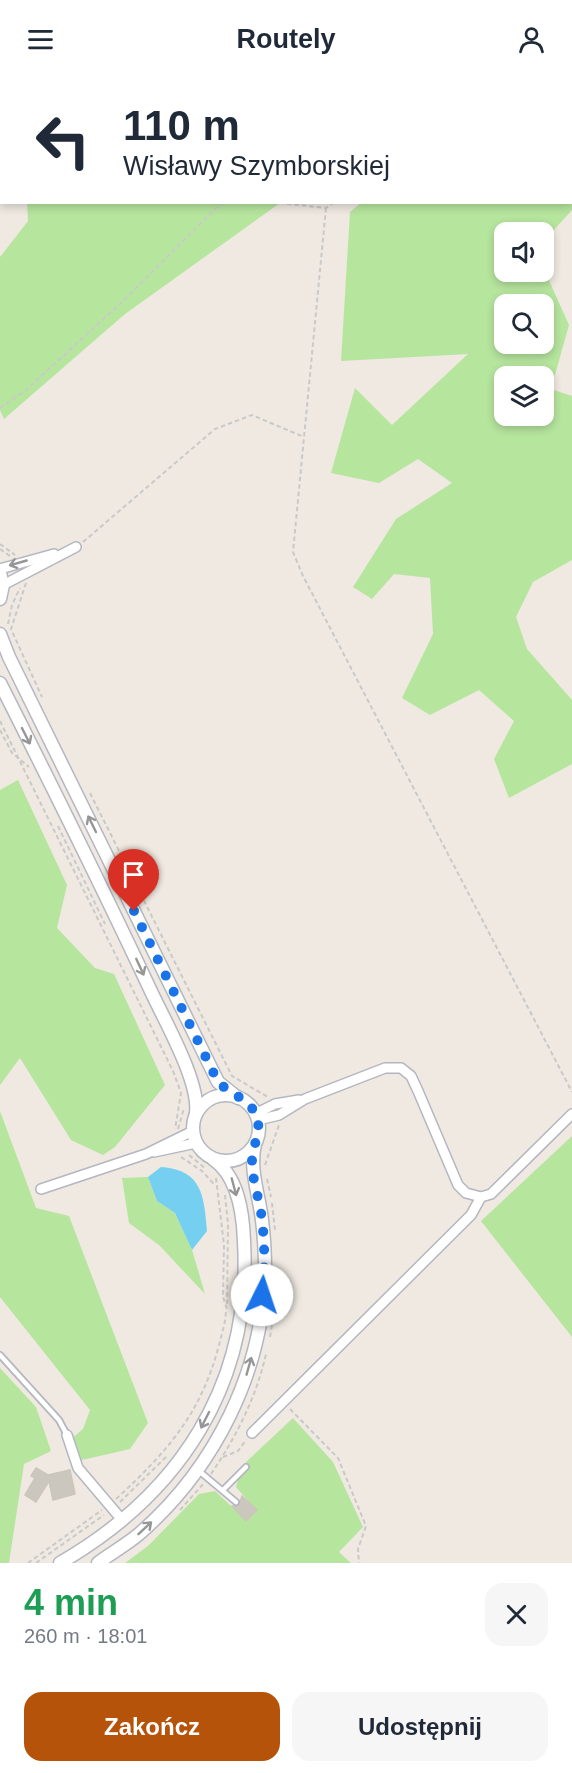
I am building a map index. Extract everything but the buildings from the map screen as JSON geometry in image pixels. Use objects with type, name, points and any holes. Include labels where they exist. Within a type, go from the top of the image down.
[{"type":"main road","points":[[0,571],[3,585],[0,599]]},
{"type":"main road","points":[[4,628],[9,657],[218,1082],[256,1117],[258,1134],[252,1170],[262,1220],[265,1271],[260,1318],[249,1366],[236,1404],[198,1471],[138,1535],[98,1563]]},
{"type":"main road","points":[[0,683],[98,879],[174,1041],[196,1090],[195,1137],[211,1165],[231,1175],[243,1222],[246,1268],[242,1316],[231,1362],[209,1413],[183,1458],[153,1494],[123,1521],[60,1563]]},
{"type":"main road","points":[[196,1113],[204,1103],[214,1097],[226,1095],[238,1098]]},
{"type":"main road","points":[[211,1165],[237,1159],[255,1144]]},
{"type":"street","points":[[0,571],[76,547]]},
{"type":"street","points":[[3,585],[76,547]]},
{"type":"street","points":[[256,1117],[279,1115],[305,1099],[385,1068],[401,1068],[411,1076],[459,1185],[466,1193],[481,1197],[491,1194],[572,1114]]},
{"type":"street","points":[[41,1190],[195,1137]]},
{"type":"street","points":[[252,1433],[471,1215],[481,1197]]},
{"type":"street","points":[[67,1435],[78,1468],[123,1521]]},
{"type":"lane","points":[[0,1355],[59,1420],[67,1435]]},
{"type":"lane","points":[[223,1490],[246,1467]]},
{"type":"lane","points":[[198,1471],[236,1502]]},
{"type":"path","points":[[0,408],[25,392],[122,302],[219,205],[224,204]]},
{"type":"path","points":[[290,204],[326,208],[331,204]]},
{"type":"path","points":[[326,208],[293,552],[572,1092]]},
{"type":"path","points":[[76,547],[215,429],[252,415],[304,437]]},
{"type":"path","points":[[0,544],[18,557]]},
{"type":"path","points":[[0,549],[13,558]]},
{"type":"path","points":[[4,628],[24,580],[26,585],[12,622],[12,629],[43,697]]},
{"type":"path","points":[[4,628],[12,622]]},
{"type":"path","points":[[0,721],[172,1071],[181,1093],[176,1131],[184,1108]]},
{"type":"path","points":[[0,730],[12,753],[28,765],[186,1093]]},
{"type":"path","points":[[88,790],[232,1076],[274,1100]]},
{"type":"path","points":[[186,1153],[211,1165]]},
{"type":"path","points":[[181,1156],[202,1171],[213,1183],[216,1178]]},
{"type":"path","points":[[216,1178],[222,1185]]},
{"type":"path","points":[[196,1414],[220,1357],[230,1318],[224,1297],[222,1215],[216,1178]]},
{"type":"path","points":[[28,1563],[112,1507],[168,1449],[187,1422],[215,1357],[226,1306],[228,1224],[225,1193]]},
{"type":"path","points":[[284,1403],[338,1458],[366,1526],[358,1549],[359,1563]]},
{"type":"path","points":[[223,1457],[238,1451],[252,1433]]},
{"type":"path","points":[[36,1563],[112,1507],[173,1450]]},
{"type":"green space","points":[[27,204],[279,204],[125,314],[4,419],[0,410],[0,257],[28,221]]},
{"type":"green space","points":[[360,204],[572,204],[572,210],[554,230],[554,222],[494,222],[494,282],[550,282],[569,325],[554,378],[554,366],[494,366],[494,426],[554,426],[554,390],[572,396],[572,560],[533,582],[516,617],[527,649],[572,700],[572,764],[509,798],[494,759],[514,721],[479,690],[430,715],[402,698],[433,634],[430,578],[394,574],[372,599],[353,587],[396,519],[452,483],[418,459],[379,483],[331,473],[355,388],[392,425],[468,354],[341,361],[350,212]]},
{"type":"green space","points":[[18,780],[67,885],[57,928],[95,968],[114,974],[165,1085],[115,1147],[103,1155],[71,1140],[20,1058],[0,1085],[0,790]]},
{"type":"green space","points":[[0,1111],[36,1208],[69,1216],[148,1423],[130,1449],[82,1460],[71,1439],[83,1429],[90,1410],[0,1297]]},
{"type":"green space","points":[[572,1136],[572,1337],[481,1221]]},
{"type":"green space","points":[[148,1177],[157,1201],[175,1213],[192,1250],[205,1294],[159,1245],[129,1223],[122,1178]]},
{"type":"green space","points":[[0,1368],[36,1407],[51,1451],[24,1464],[9,1563],[0,1563]]},
{"type":"green space","points":[[293,1418],[333,1462],[363,1527],[339,1552],[351,1563],[125,1563],[148,1546],[199,1494],[215,1491],[246,1520],[256,1510],[236,1487],[238,1480],[250,1467],[246,1462]]},
{"type":"water","points":[[161,1167],[185,1173],[199,1187],[207,1231],[192,1250],[175,1213],[157,1201],[148,1177]]},
{"type":"route","points":[[134,911],[218,1082],[251,1107],[257,1117],[258,1134],[252,1158],[252,1170],[262,1220],[265,1271],[262,1295]]}]
